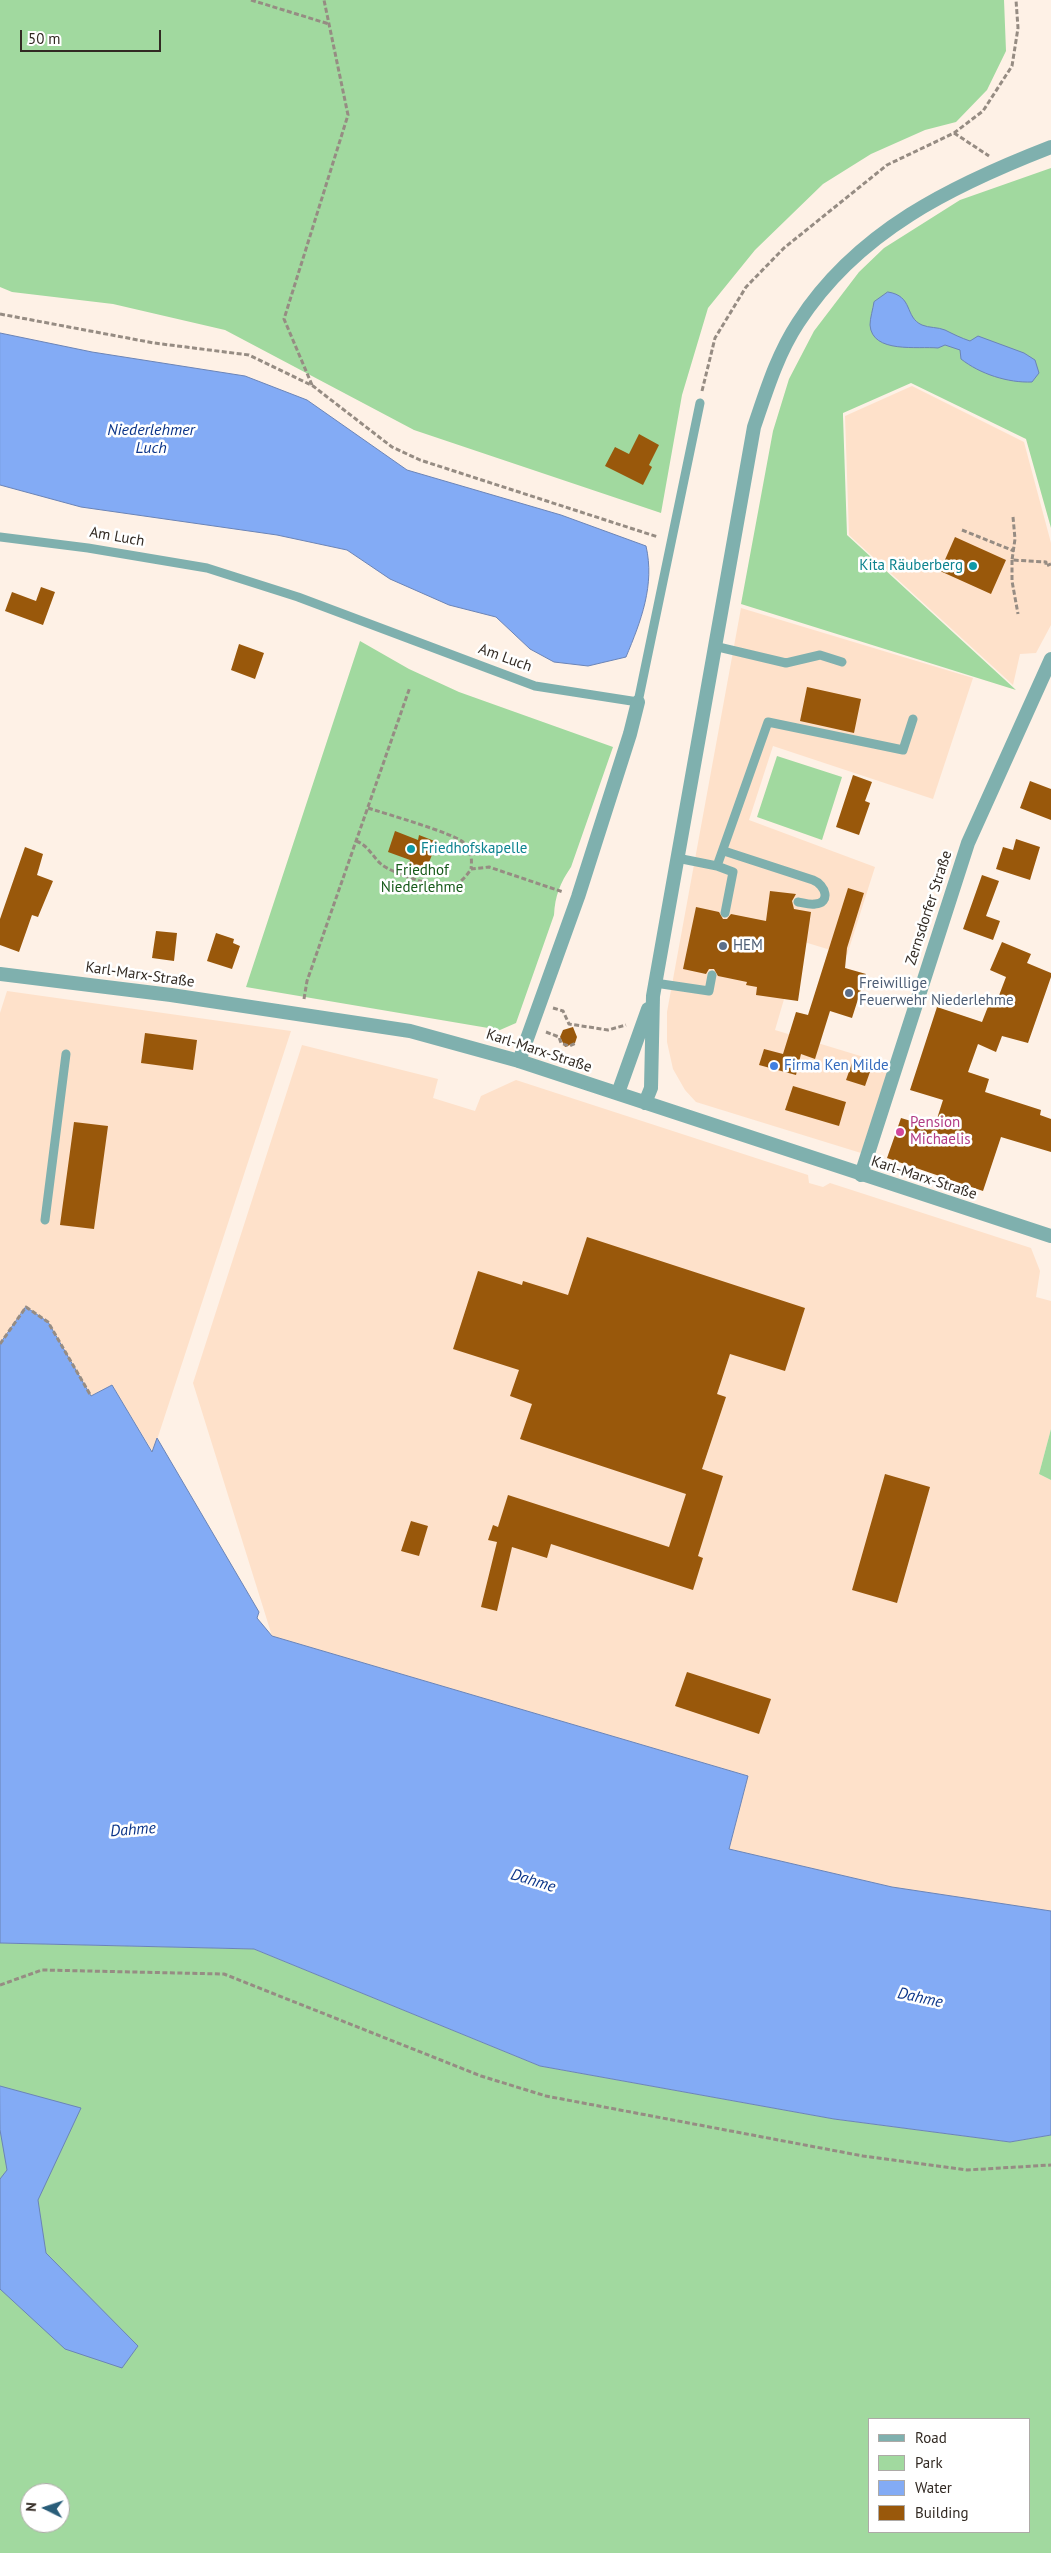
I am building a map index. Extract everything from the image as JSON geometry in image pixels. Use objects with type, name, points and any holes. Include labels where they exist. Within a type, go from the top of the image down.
[{"type":"street","points":[[646,1103],[651,1088],[654,990],[754,427],[772,373],[798,323],[836,274],[874,238],[920,207],[963,183],[1051,147]]},
{"type":"street","name":"Zernsdorfer Straße","points":[[861,1175],[968,843],[1051,659]]},
{"type":"street","points":[[519,1061],[578,897],[630,734],[638,702]]},
{"type":"street","name":"Karl-Marx-Straße","points":[[0,974],[301,1014],[410,1031],[519,1061],[1051,1236]]},
{"type":"street","points":[[618,1093],[654,990]]},
{"type":"lane","points":[[638,702],[700,403]]},
{"type":"lane","name":"Am Luch","points":[[0,537],[88,548],[207,568],[298,597],[426,647],[536,686],[638,702]]},
{"type":"lane","points":[[714,646],[786,664],[820,655],[842,662]]},
{"type":"lane","points":[[717,866],[724,851],[768,722],[903,750],[913,719]]},
{"type":"lane","points":[[724,851],[813,880],[821,883],[825,888],[825,896],[816,905],[798,902]]},
{"type":"lane","points":[[677,858],[717,866],[733,872],[725,913]]},
{"type":"lane","points":[[654,990],[709,992],[712,975]]},
{"type":"lane","points":[[45,1220],[66,1054]]},
{"type":"path","points":[[251,0],[329,24]]},
{"type":"path","points":[[313,386],[284,319],[348,115],[324,0]]},
{"type":"path","points":[[700,403],[715,338],[746,287],[784,248],[887,165],[954,134],[983,111],[1012,66],[1018,28],[1016,0]]},
{"type":"path","points":[[954,134],[1004,165]]},
{"type":"path","points":[[0,314],[154,343],[249,355],[313,386],[392,447],[420,460],[671,541]]},
{"type":"path","points":[[1013,517],[1014,551],[1012,581],[1018,614]]},
{"type":"path","points":[[962,530],[1014,551]]},
{"type":"path","points":[[1012,560],[1046,562],[1046,566],[1051,564]]},
{"type":"path","points":[[301,1014],[307,980],[410,688]]},
{"type":"path","points":[[356,841],[364,844],[382,865],[425,882],[447,886],[463,881],[471,869],[472,857],[464,843],[441,832],[368,808]]},
{"type":"path","points":[[471,869],[489,867],[578,897]]},
{"type":"path","points":[[541,1004],[563,1011],[569,1024],[608,1030],[644,1020]]},
{"type":"path","points":[[532,1026],[559,1037],[561,1043],[569,1046],[576,1043]]},
{"type":"path","points":[[0,1344],[26,1307],[48,1322],[91,1396]]},
{"type":"path","points":[[0,1985],[42,1970],[224,1974],[481,2076],[546,2096],[863,2156],[958,2168],[1051,2165]]},
{"type":"shaded area","points":[[912,386],[1024,442],[1051,543],[1051,625],[1036,653],[1020,654],[1013,685],[849,535],[845,416]]},
{"type":"shaded area","points":[[741,608],[973,678],[933,799],[773,746],[749,820],[875,867],[847,955],[801,941],[775,1030],[890,1065],[861,1153],[696,1102],[685,1090],[673,1069],[667,1042],[667,1012]]},
{"type":"shaded area","points":[[7,991],[291,1031],[153,1452],[112,1385],[91,1396],[48,1322],[26,1307],[0,1344],[0,1013]]},
{"type":"shaded area","points":[[302,1045],[438,1079],[433,1098],[475,1111],[481,1096],[516,1080],[808,1175],[809,1183],[823,1187],[830,1183],[1031,1248],[1040,1271],[1036,1297],[1051,1301],[1051,1429],[1039,1474],[1051,1480],[1051,1911],[892,1887],[729,1849],[748,1776],[272,1636],[193,1383]]},
{"type":"green space","points":[[0,0],[1004,0],[1006,51],[987,90],[956,122],[925,130],[871,154],[823,184],[755,250],[708,308],[682,395],[661,513],[414,430],[225,330],[113,304],[12,292],[0,287]]},
{"type":"green space","points":[[1051,168],[1051,528],[1026,439],[911,383],[843,413],[847,535],[1016,690],[741,604],[773,431],[789,379],[814,331],[859,272],[884,248],[960,200]]},
{"type":"green space","name":"Friedhof Niederlehme","points":[[360,641],[409,669],[459,692],[613,747],[571,867],[559,890],[554,915],[516,1023],[500,1030],[246,987]]},
{"type":"green space","points":[[777,756],[842,777],[822,840],[757,817]]},
{"type":"green space","points":[[1051,1429],[1051,1480],[1039,1474]]},
{"type":"green space","points":[[0,1943],[254,1949],[540,2066],[834,2119],[1010,2142],[1051,2135],[1051,2553],[0,2553]]},
{"type":"water","points":[[888,292],[902,298],[913,317],[922,325],[942,329],[970,341],[978,336],[1024,353],[1035,360],[1039,373],[1032,382],[1013,381],[977,369],[961,359],[960,350],[945,345],[938,348],[897,347],[879,341],[873,334],[870,325],[871,316],[874,302]]},
{"type":"water","name":"Niederlehmer Luch","points":[[0,333],[92,352],[245,376],[307,400],[407,470],[561,515],[646,546],[649,575],[648,589],[637,630],[626,657],[588,666],[554,662],[530,649],[496,617],[449,605],[390,579],[347,550],[277,535],[81,507],[0,485]]},
{"type":"water","name":"Dahme","points":[[26,1307],[48,1322],[91,1396],[112,1385],[152,1452],[157,1438],[259,1612],[257,1618],[272,1636],[748,1776],[729,1849],[892,1887],[1051,1911],[1051,2135],[1010,2142],[834,2119],[540,2066],[254,1949],[0,1943],[0,1344]]},
{"type":"water","points":[[0,2086],[81,2108],[38,2200],[46,2253],[138,2346],[122,2368],[65,2349],[0,2289],[0,2179],[7,2170],[0,2130]]},
{"type":"building","points":[[639,434],[659,445],[649,465],[652,467],[643,485],[605,466],[615,447],[629,454]]},
{"type":"building","name":"Kita Räuberberg","points":[[955,537],[1006,560],[991,594],[940,571]]},
{"type":"building","points":[[41,587],[55,592],[43,625],[5,611],[12,592],[36,601]]},
{"type":"building","points":[[239,644],[264,653],[255,679],[231,670]]},
{"type":"building","points":[[807,687],[861,699],[854,733],[800,721]]},
{"type":"building","points":[[853,775],[872,782],[865,801],[870,803],[859,835],[836,827]]},
{"type":"building","points":[[1030,781],[1051,789],[1051,820],[1020,808]]},
{"type":"building","name":"Friedhofskapelle","points":[[395,831],[418,840],[419,835],[437,842],[426,870],[409,864],[410,860],[388,852]]},
{"type":"building","points":[[1016,839],[1040,847],[1030,880],[996,869],[1003,847],[1013,850]]},
{"type":"building","points":[[25,847],[43,854],[37,875],[53,881],[38,917],[32,915],[19,952],[0,945],[0,919]]},
{"type":"building","points":[[982,875],[999,881],[986,916],[1000,921],[993,940],[963,929]]},
{"type":"building","points":[[848,888],[864,893],[847,948],[845,968],[866,974],[852,1018],[830,1011],[815,1059],[801,1054],[796,1075],[759,1065],[764,1049],[783,1054],[796,1012],[808,1015]]},
{"type":"building","points":[[770,891],[796,894],[792,901],[794,909],[811,912],[798,1001],[756,995],[757,987],[746,985],[747,982],[718,976],[714,969],[709,969],[706,974],[683,969],[696,907],[719,912],[723,919],[727,919],[731,914],[766,921]]},
{"type":"building","points":[[156,931],[177,933],[174,961],[152,958]]},
{"type":"building","points":[[216,933],[234,939],[233,943],[240,946],[232,969],[207,961]]},
{"type":"building","points":[[1002,942],[1031,954],[1027,963],[1051,973],[1051,977],[1028,1043],[1002,1036],[996,1052],[978,1044],[968,1072],[989,1079],[985,1092],[1041,1110],[1040,1115],[1051,1119],[1051,1152],[1001,1137],[983,1191],[887,1158],[901,1118],[934,1128],[943,1100],[910,1090],[937,1007],[982,1022],[989,1004],[995,1006],[1006,977],[990,970]]},
{"type":"building","points":[[573,1027],[577,1037],[575,1043],[565,1047],[560,1037],[563,1030]]},
{"type":"building","points":[[145,1033],[197,1040],[193,1070],[141,1063]]},
{"type":"building","points":[[852,1063],[871,1069],[865,1086],[846,1080]]},
{"type":"building","points":[[793,1086],[846,1102],[839,1126],[785,1110]]},
{"type":"building","points":[[74,1122],[108,1126],[94,1229],[60,1225]]},
{"type":"building","points":[[587,1237],[805,1308],[785,1371],[730,1354],[717,1394],[726,1397],[702,1469],[723,1476],[698,1556],[703,1558],[693,1590],[551,1544],[547,1558],[512,1547],[497,1611],[481,1607],[497,1542],[488,1540],[493,1525],[498,1527],[508,1495],[669,1547],[686,1494],[520,1439],[532,1404],[510,1396],[519,1370],[453,1349],[478,1271],[522,1285],[523,1281],[568,1295]]},
{"type":"building","points":[[885,1474],[930,1487],[897,1603],[852,1590]]},
{"type":"building","points":[[411,1521],[428,1526],[419,1556],[401,1551]]},
{"type":"building","points":[[687,1672],[771,1699],[759,1734],[675,1706]]},
{"type":"place","name":"Kita Räuberberg","points":[[973,566]]},
{"type":"place","name":"Friedhofskapelle","points":[[411,849]]},
{"type":"place","name":"HEM","points":[[723,946]]},
{"type":"place","name":"Freiwillige Feuerwehr Niederlehme","points":[[849,993]]},
{"type":"place","name":"Firma Ken Milde","points":[[774,1066]]},
{"type":"place","name":"Pension Michaelis","points":[[900,1132]]}]
